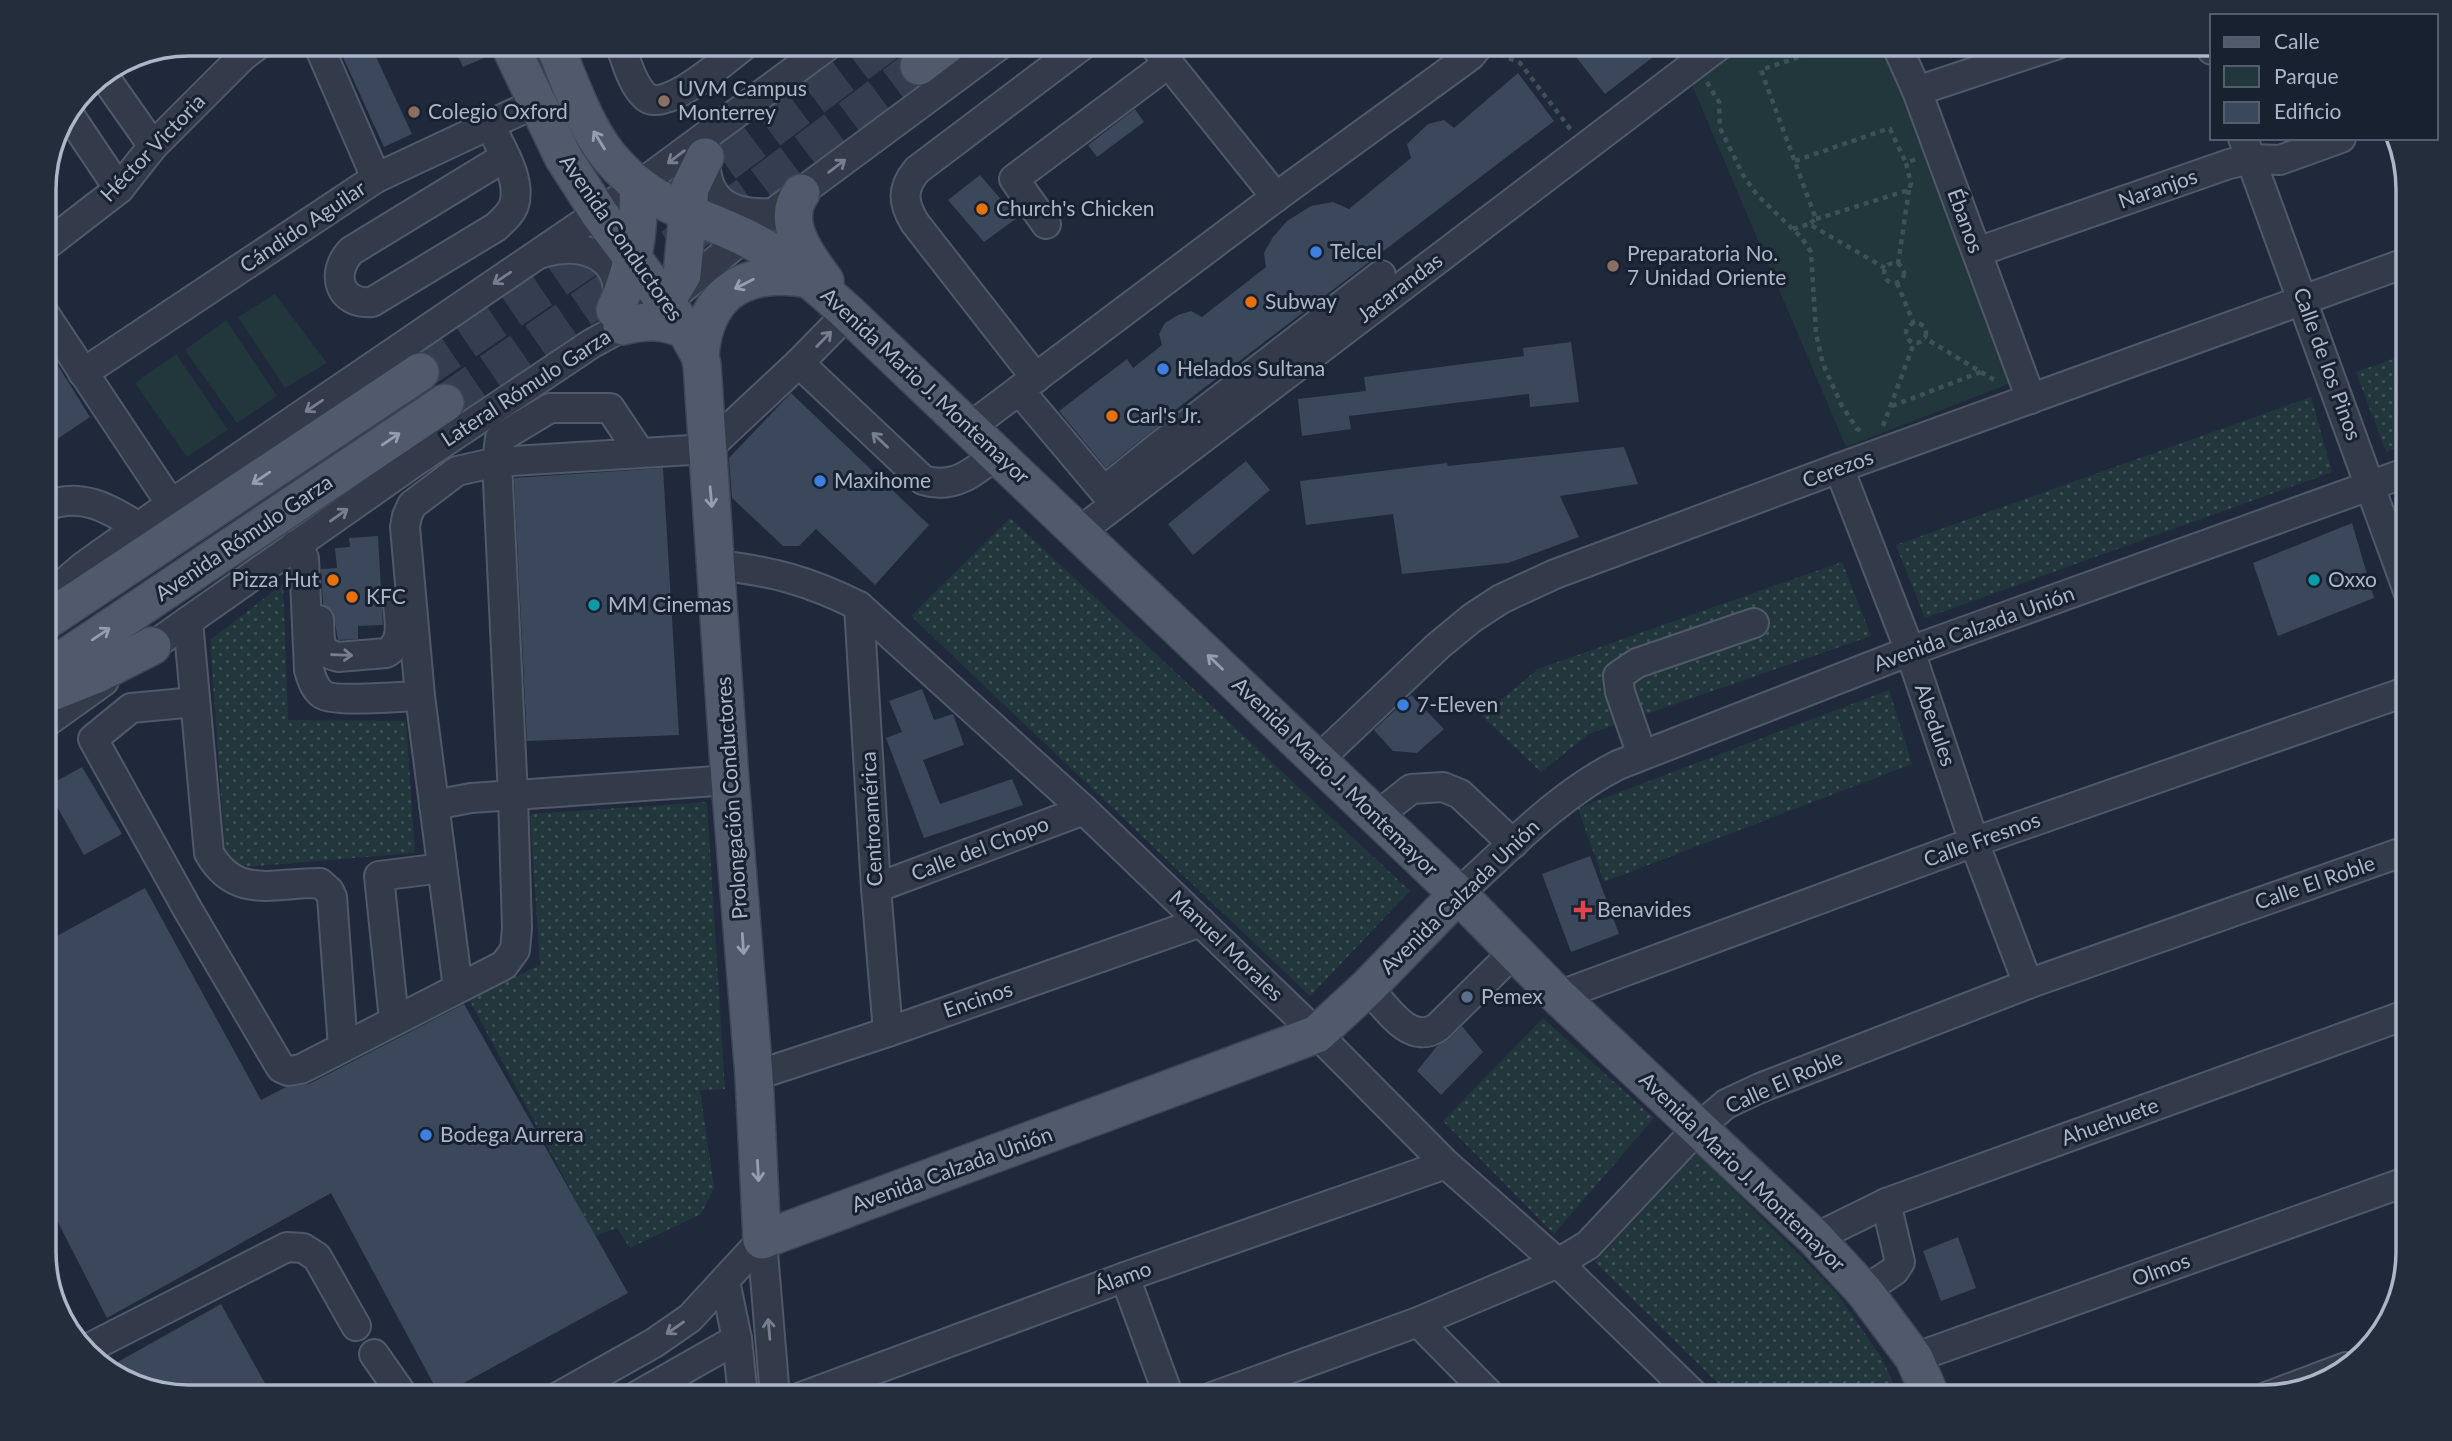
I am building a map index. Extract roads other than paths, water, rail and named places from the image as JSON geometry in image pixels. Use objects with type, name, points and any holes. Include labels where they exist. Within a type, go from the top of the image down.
[{"type":"main road","name":"Avenida Conductores","points":[[514,56],[563,157],[599,213],[684,330]]},
{"type":"main road","name":"Avenida Conductores","points":[[559,56],[597,139],[618,166],[638,186],[660,201],[687,213]]},
{"type":"main road","points":[[919,65],[931,56]]},
{"type":"main road","points":[[684,330],[682,275],[690,188],[707,144]]},
{"type":"main road","points":[[609,327],[634,261],[639,222],[638,186]]},
{"type":"main road","points":[[787,203],[795,201],[793,213],[798,237],[848,313]]},
{"type":"main road","name":"Avenida Mario J. Montemayor","points":[[687,213],[745,238],[780,257],[810,279],[970,427],[1458,894],[1558,996],[1815,1238],[1864,1291],[1914,1358],[1926,1385]]},
{"type":"main road","points":[[609,327],[651,320],[703,334],[719,302],[747,282],[767,276],[785,275],[810,279]]},
{"type":"main road","name":"Prolongación Conductores","points":[[684,330],[704,374],[730,780],[754,1076],[762,1240]]},
{"type":"main road","name":"Avenida Rómulo Garza","points":[[56,614],[420,372]]},
{"type":"main road","name":"Avenida Rómulo Garza","points":[[56,664],[445,403]]},
{"type":"main road","points":[[56,690],[99,673],[152,646]]},
{"type":"main road","name":"Avenida Calzada Unión","points":[[762,1240],[1317,1034],[1368,987],[1458,894]]},
{"type":"street","name":"Héctor Victoria","points":[[56,238],[120,189],[153,146],[238,56]]},
{"type":"street","points":[[323,56],[376,178]]},
{"type":"street","points":[[625,56],[639,89],[649,100],[655,102],[680,93],[730,56]]},
{"type":"street","points":[[56,590],[84,566],[170,504],[638,186],[707,144],[812,56]]},
{"type":"street","points":[[684,330],[745,238],[787,203],[985,56]]},
{"type":"street","points":[[1068,56],[917,170],[904,189],[905,202],[915,223],[1104,491],[1169,451]]},
{"type":"street","points":[[1046,224],[1014,179],[1158,56]]},
{"type":"street","points":[[1163,56],[1276,197]]},
{"type":"street","points":[[970,427],[1276,197],[1470,56]]},
{"type":"street","name":"Jacarandas","points":[[1079,532],[1169,451],[1326,330],[1584,147],[1704,56]]},
{"type":"street","name":"Ébanos","points":[[1901,56],[1917,91],[2031,399]]},
{"type":"street","points":[[1917,91],[2022,56]]},
{"type":"street","points":[[109,83],[153,146]]},
{"type":"street","name":"Cándido Aguilar","points":[[83,373],[376,178],[536,103]]},
{"type":"street","points":[[74,122],[120,189]]},
{"type":"street","points":[[490,125],[505,157],[514,183],[514,207],[507,216],[496,227],[372,302],[360,303],[352,299],[340,283],[339,268],[342,260],[364,241],[505,157]]},
{"type":"street","name":"Naranjos","points":[[1977,252],[2229,163],[2247,149],[2289,158],[2336,140]]},
{"type":"street","points":[[707,144],[710,187],[721,202],[747,214],[787,203]]},
{"type":"street","name":"Calle de los Pinos","points":[[2247,149],[2396,557]]},
{"type":"street","points":[[394,223],[401,166]]},
{"type":"street","points":[[535,256],[562,247],[572,247],[599,257],[611,269],[617,285],[609,327]]},
{"type":"street","name":"Cerezos","points":[[1318,760],[1438,646],[1472,618],[1501,599],[1555,574],[2396,266]]},
{"type":"street","points":[[1326,330],[1381,275]]},
{"type":"street","points":[[458,988],[420,696],[405,527],[412,505],[457,471],[497,462],[707,449],[848,313]]},
{"type":"street","name":"Lateral Rómulo Garza","points":[[56,715],[188,621],[300,551],[384,484],[609,327]]},
{"type":"street","points":[[56,331],[170,504]]},
{"type":"street","points":[[799,363],[923,480],[934,484],[958,480],[980,468],[996,454]]},
{"type":"street","points":[[195,702],[131,708],[93,739],[170,878],[281,1068],[288,1071],[301,1069],[504,965],[515,950],[517,928],[513,796],[497,462],[500,438],[551,408],[610,408],[640,453]]},
{"type":"street","points":[[441,444],[457,471]]},
{"type":"street","name":"Abedules","points":[[1839,468],[1910,651],[1975,842],[2028,984]]},
{"type":"street","name":"Avenida Calzada Unión","points":[[1458,894],[1559,803],[1592,779],[1642,755],[1910,651],[2396,477]]},
{"type":"street","points":[[300,551],[315,581],[324,652],[338,657],[376,655],[391,651],[398,639],[400,624],[384,484]]},
{"type":"street","points":[[56,503],[67,500],[95,502],[139,527]]},
{"type":"street","points":[[300,551],[309,670],[320,693],[336,698],[420,696]]},
{"type":"street","name":"Manuel Morales","points":[[716,565],[762,570],[795,578],[859,606],[1084,810],[1317,1034],[1446,1164],[1558,1263],[1684,1385]]},
{"type":"street","name":"Centroamérica","points":[[859,606],[876,888],[888,1032]]},
{"type":"street","points":[[188,621],[209,853],[218,868],[239,883],[271,886],[320,883],[329,891],[332,897],[343,1047]]},
{"type":"street","points":[[1642,755],[1620,692],[1618,676],[1637,663],[1754,623]]},
{"type":"street","name":"Calle Fresnos","points":[[1558,996],[1975,842],[2396,695]]},
{"type":"street","points":[[434,804],[471,798],[730,780]]},
{"type":"street","points":[[1377,816],[1411,789],[1443,788],[1460,794],[1513,844]]},
{"type":"street","name":"Calle del Chopo","points":[[876,888],[1084,810]]},
{"type":"street","points":[[170,878],[209,853]]},
{"type":"street","name":"Calle El Roble","points":[[1245,1385],[1418,1322],[1558,1263],[1588,1245],[1697,1129],[1726,1104],[1760,1088],[2028,984],[2396,854]]},
{"type":"street","points":[[394,1020],[379,876],[442,868]]},
{"type":"street","name":"Encinos","points":[[754,1076],[1201,922]]},
{"type":"street","points":[[1368,987],[1401,1023],[1414,1032],[1426,1033],[1438,1027],[1514,952]]},
{"type":"street","name":"Ahuehuete","points":[[1815,1238],[1886,1203],[2396,1018]]},
{"type":"street","name":"Álamo","points":[[833,1385],[1125,1277],[1446,1164]]},
{"type":"street","name":"Olmos","points":[[1914,1358],[2396,1185]]},
{"type":"street","points":[[1864,1291],[1894,1271],[1900,1262],[1886,1203]]},
{"type":"street","points":[[762,1240],[774,1385]]},
{"type":"street","name":"Avenida Calzada Unión","points":[[579,1385],[654,1343],[690,1318],[762,1240]]},
{"type":"street","points":[[95,1346],[287,1247],[303,1248],[317,1257],[356,1326]]},
{"type":"street","points":[[1125,1277],[1165,1385]]},
{"type":"street","points":[[725,1281],[737,1339],[742,1385]]},
{"type":"street","points":[[1418,1322],[1480,1385]]},
{"type":"street","points":[[656,1385],[737,1339]]},
{"type":"street","points":[[374,1354],[396,1385]]},
{"type":"tunnel","points":[[680,195],[869,56]]},
{"type":"tunnel","points":[[445,403],[749,194],[919,66]]},
{"type":"tunnel","points":[[420,372],[621,236]]},
{"type":"place","name":"UVM Campus Monterrey","points":[[664,101]]},
{"type":"place","name":"Colegio Oxford","points":[[414,112]]},
{"type":"place","name":"Church's Chicken","points":[[982,209]]},
{"type":"place","name":"Telcel","points":[[1316,252]]},
{"type":"place","name":"Preparatoria No. 7 Unidad Oriente","points":[[1613,266]]},
{"type":"place","name":"Subway","points":[[1251,302]]},
{"type":"place","name":"Helados Sultana","points":[[1163,369]]},
{"type":"place","name":"Carl's Jr.","points":[[1112,416]]},
{"type":"place","name":"Maxihome","points":[[820,481]]},
{"type":"place","name":"Pizza Hut","points":[[333,580]]},
{"type":"place","name":"Oxxo","points":[[2314,580]]},
{"type":"place","name":"KFC","points":[[352,597]]},
{"type":"place","name":"MM Cinemas","points":[[594,605]]},
{"type":"place","name":"7-Eleven","points":[[1403,705]]},
{"type":"place","name":"Benavides","points":[[1583,910]]},
{"type":"place","name":"Pemex","points":[[1467,997]]},
{"type":"place","name":"Bodega Aurrera","points":[[426,1135]]}]
